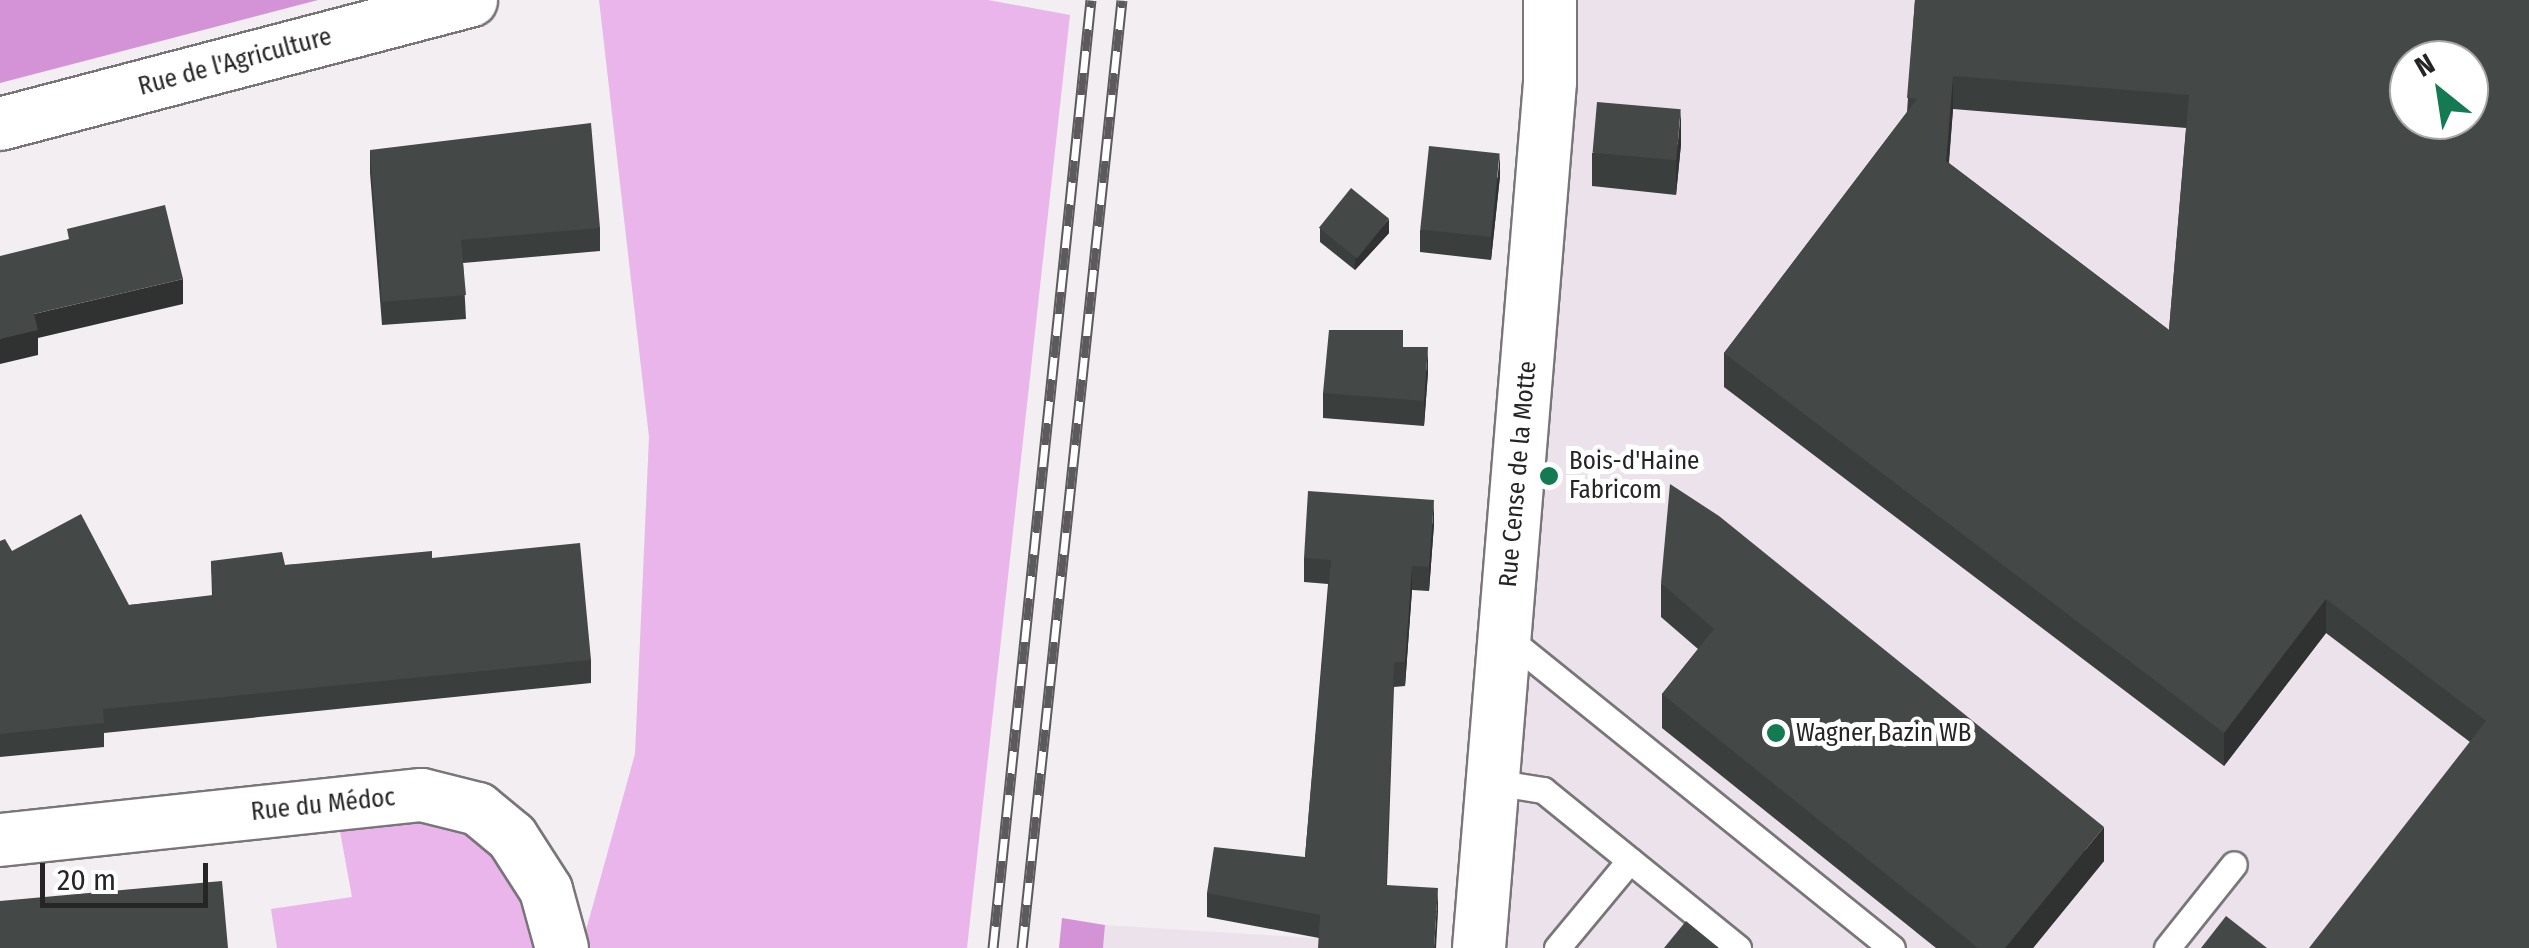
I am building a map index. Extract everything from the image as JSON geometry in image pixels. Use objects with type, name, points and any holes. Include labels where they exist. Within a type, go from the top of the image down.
[{"type":"street","name":"Rue de l'Agriculture","points":[[0,124],[471,0]]},
{"type":"street","name":"Rue Cense de la Motte","points":[[1479,948],[1550,82],[1550,0]]},
{"type":"street","name":"Rue du Médoc","points":[[0,840],[422,795],[478,809],[512,837],[546,890],[562,948]]},
{"type":"lane","points":[[1505,636],[1892,948]]},
{"type":"lane","points":[[1493,782],[1543,790],[1738,948]]},
{"type":"lane","points":[[1557,948],[1630,860]]},
{"type":"lane","points":[[2167,948],[2234,864]]},
{"type":"shaded area","points":[[0,0],[318,0],[0,83]]},
{"type":"shaded area","points":[[599,0],[988,0],[1070,15],[967,948],[581,948],[635,754],[649,437]]},
{"type":"shaded area","points":[[1550,0],[2184,0],[2529,31],[2529,948],[1479,948]]},
{"type":"shaded area","points":[[335,804],[478,809],[562,948],[277,948],[271,909],[352,897]]},
{"type":"shaded area","points":[[1062,918],[1105,925],[1103,948],[1059,948]]},
{"type":"shaded area","points":[[1105,925],[1328,939],[1327,948],[1103,948]]},
{"type":"building","points":[[1915,0],[2529,0],[2529,948],[2309,948],[2486,721],[2326,599],[2224,733],[1724,353],[1917,99],[1907,98]],"holes":[[[1953,76],[2189,95],[2169,330],[1946,161]]]},
{"type":"building","points":[[1597,102],[1681,109],[1676,160],[1593,153]]},
{"type":"building","points":[[591,123],[600,228],[461,240],[466,295],[382,302],[370,150]]},
{"type":"building","points":[[1429,146],[1500,153],[1491,237],[1420,230]]},
{"type":"building","points":[[1351,188],[1389,219],[1357,258],[1319,228]]},
{"type":"building","points":[[165,205],[183,279],[34,314],[38,330],[0,339],[0,256],[69,239],[67,229]]},
{"type":"building","points":[[1329,330],[1403,330],[1403,347],[1428,347],[1424,401],[1323,393]]},
{"type":"building","points":[[1670,484],[1719,516],[2104,827],[2005,948],[1978,948],[1662,694],[1714,629],[1661,583]]},
{"type":"building","points":[[1308,491],[1434,500],[1429,567],[1412,566],[1405,662],[1394,662],[1386,885],[1438,888],[1434,948],[1318,948],[1320,915],[1207,893],[1214,847],[1305,857],[1331,560],[1304,558]]},
{"type":"building","points":[[81,514],[129,605],[213,595],[211,561],[282,552],[285,565],[432,551],[432,558],[580,543],[591,660],[103,709],[104,723],[0,734],[0,541],[5,539],[12,551]]},
{"type":"building","points":[[222,881],[228,948],[0,948],[0,901]]},
{"type":"building","points":[[2226,916],[2267,948],[2201,948]]},
{"type":"building","points":[[1686,921],[1719,948],[1664,948]]},
{"type":"railway","points":[[993,948],[1091,0]]},
{"type":"railway","points":[[1022,948],[1122,0]]},
{"type":"place","name":"Bois-d'Haine Fabricom","points":[[1549,476]]},
{"type":"place","name":"Wagner Bazin WB","points":[[1776,733]]}]
